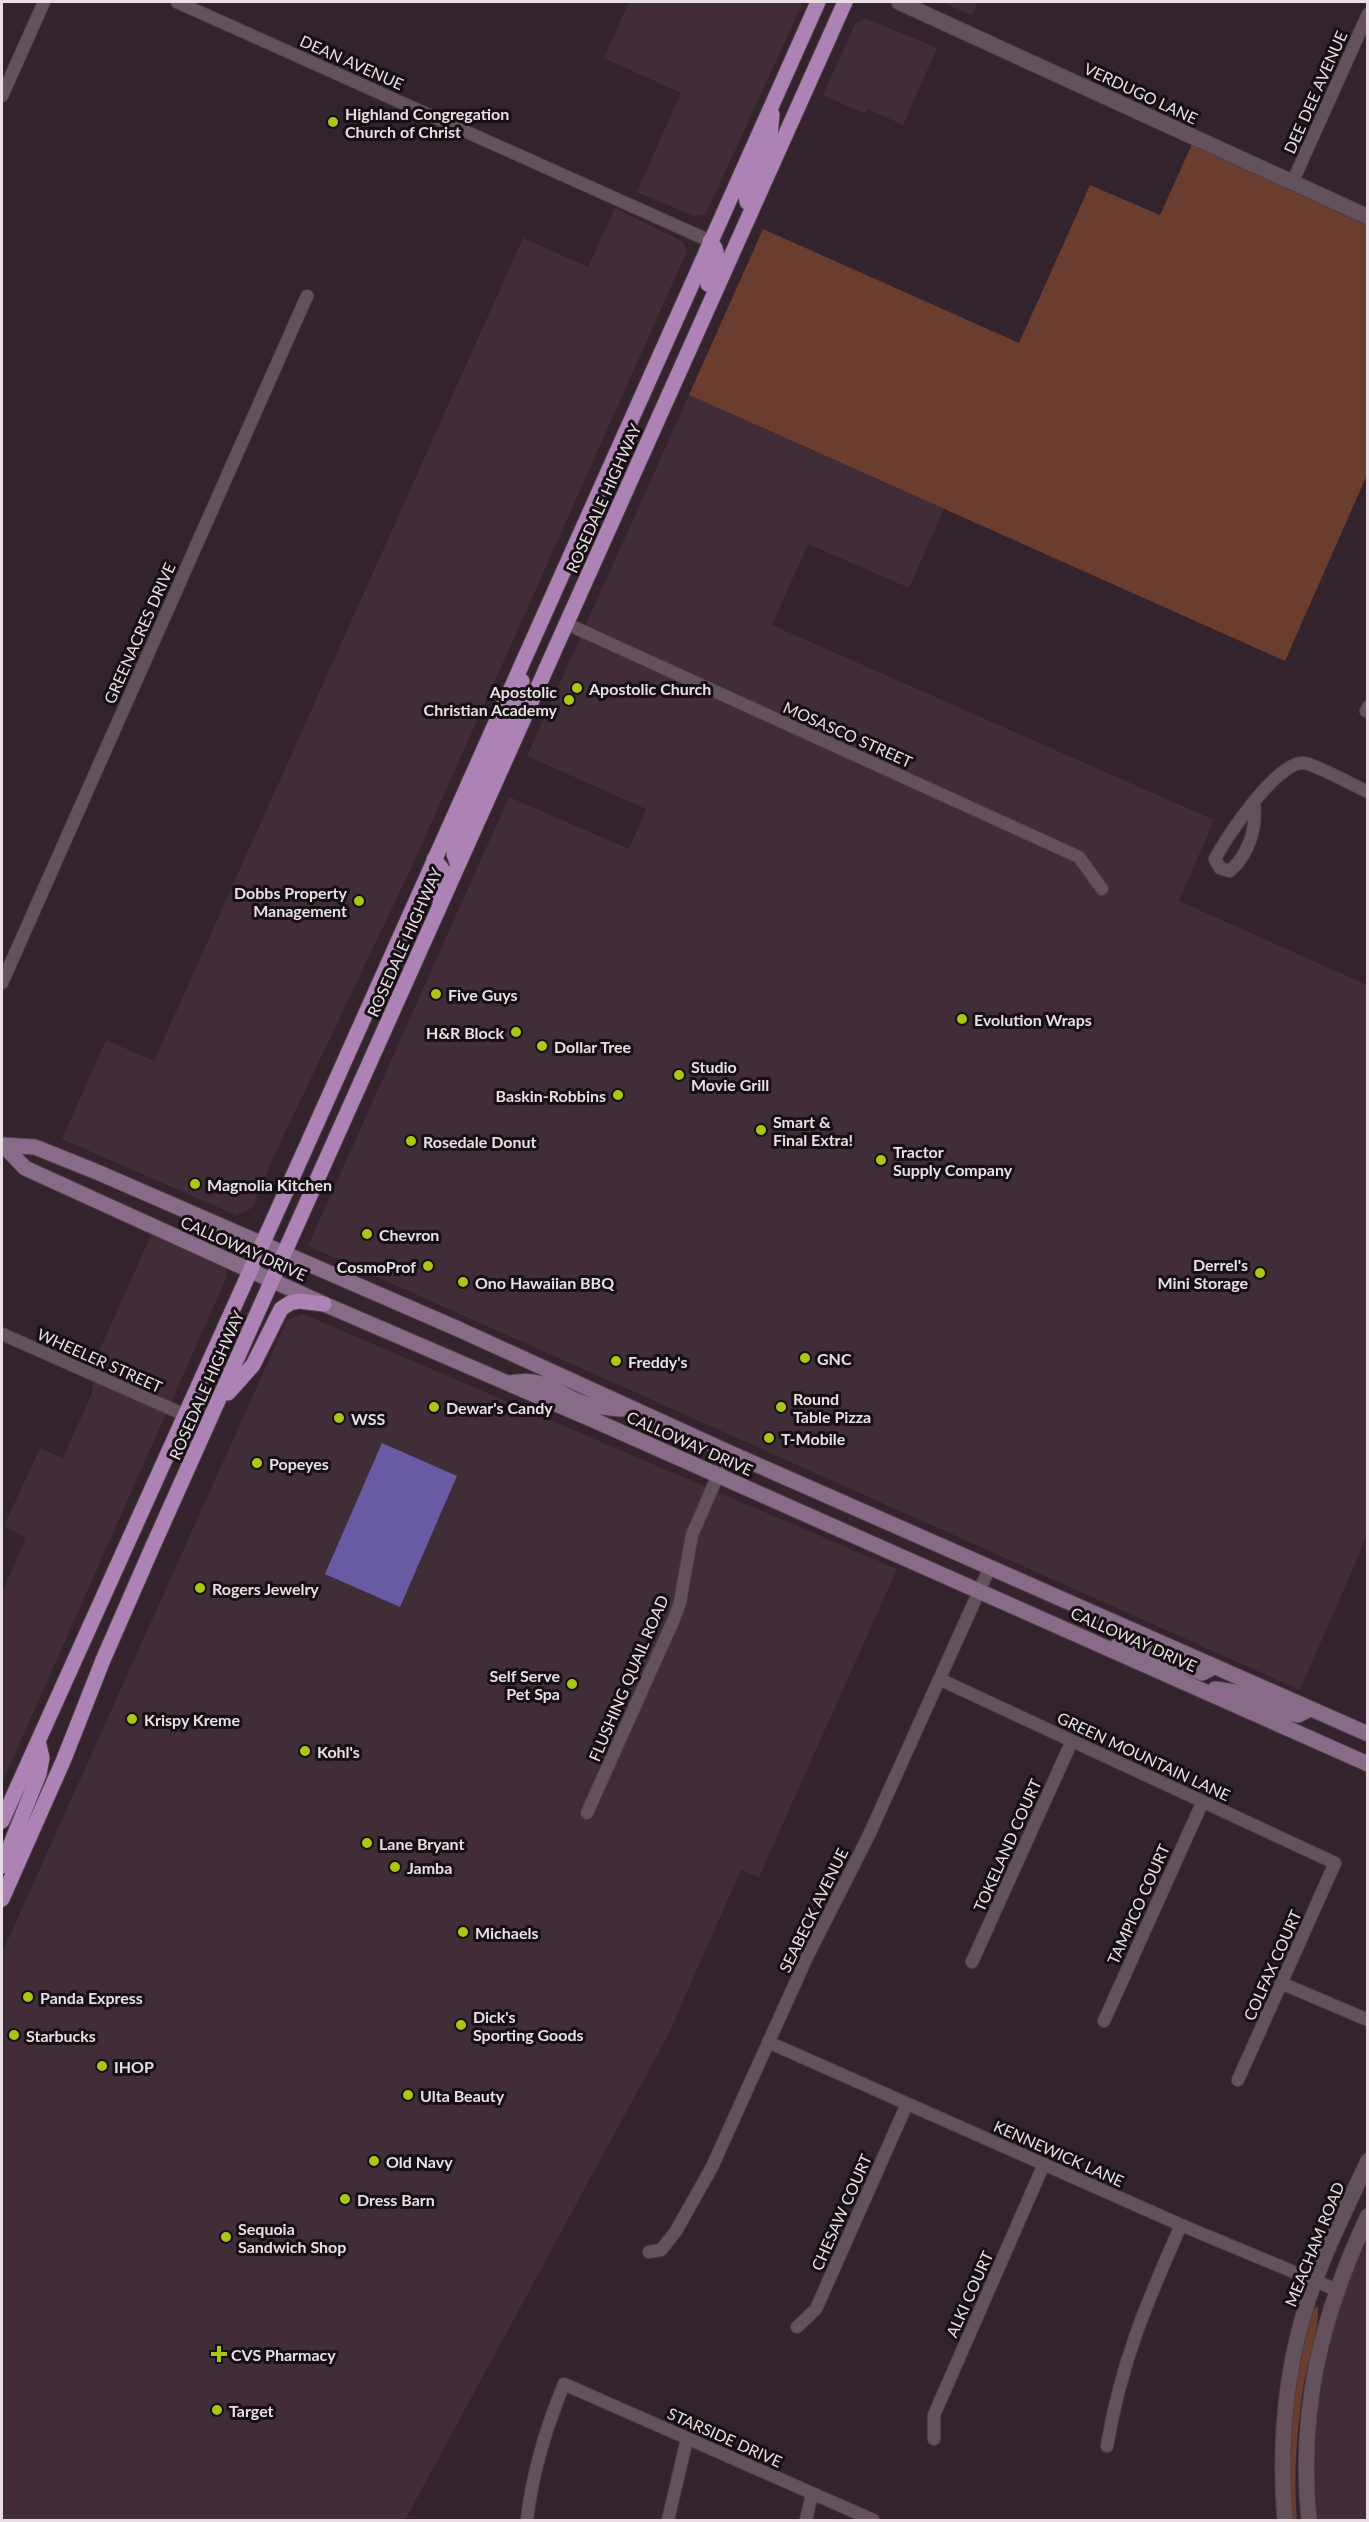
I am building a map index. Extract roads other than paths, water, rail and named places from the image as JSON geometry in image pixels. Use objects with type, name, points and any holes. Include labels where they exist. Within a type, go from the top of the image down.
[{"type":"main road","name":"ROSEDALE HIGHWAY","points":[[2,1821],[818,2]]},
{"type":"main road","name":"ROSEDALE HIGHWAY","points":[[2,1899],[64,1759],[107,1650],[845,2]]},
{"type":"main road","points":[[753,206],[747,202],[746,195],[770,137],[773,102]]},
{"type":"main road","points":[[656,424],[665,379],[716,264],[716,247],[710,241]]},
{"type":"main road","points":[[458,865],[454,854],[455,843],[514,710],[536,632]]},
{"type":"main road","points":[[408,978],[414,940],[441,876],[442,869],[434,859]]},
{"type":"main road","name":"CALLOWAY DRIVE","points":[[3,1145],[35,1147],[262,1244],[1368,1734]]},
{"type":"main road","name":"CALLOWAY DRIVE","points":[[3,1145],[25,1168],[250,1271],[979,1590],[1368,1764]]},
{"type":"main road","points":[[208,1424],[228,1393],[253,1365],[281,1309],[290,1303],[299,1301],[324,1304]]},
{"type":"main road","points":[[508,1383],[526,1379],[538,1381],[592,1406],[634,1410]]},
{"type":"main road","points":[[1105,1646],[1139,1648],[1202,1673],[1214,1667]]},
{"type":"main road","points":[[1200,1688],[1235,1692],[1283,1712],[1298,1715],[1310,1709]]},
{"type":"main road","points":[[2,1866],[39,1774],[42,1758],[38,1741]]},
{"type":"street","points":[[2,96],[44,2]]},
{"type":"street","name":"DEAN AVENUE","points":[[177,2],[710,241]]},
{"type":"street","name":"VERDUGO LANE","points":[[899,2],[1368,217]]},
{"type":"street","name":"DEE DEE AVENUE","points":[[1292,183],[1368,14]]},
{"type":"street","name":"GREENACRES DRIVE","points":[[2,983],[307,296]]},
{"type":"street","name":"MOSASCO STREET","points":[[567,624],[1079,857],[1102,889]]},
{"type":"street","points":[[1254,803],[1256,819],[1252,838],[1238,864],[1230,871],[1220,868],[1215,859],[1224,841],[1254,803],[1272,781],[1291,766],[1304,763],[1368,792]]},
{"type":"street","name":"WHEELER STREET","points":[[2,1334],[185,1415]]},
{"type":"street","name":"FLUSHING QUAIL ROAD","points":[[587,1813],[674,1619],[680,1602],[692,1535],[728,1452]]},
{"type":"street","name":"SEABECK AVENUE","points":[[649,2252],[661,2250],[695,2199],[807,1957],[869,1835],[990,1567]]},
{"type":"street","name":"GREEN MOUNTAIN LANE","points":[[939,1679],[1335,1863]]},
{"type":"street","name":"TOKELAND COURT","points":[[972,1962],[1072,1741]]},
{"type":"street","name":"TAMPICO COURT","points":[[1104,2021],[1203,1801]]},
{"type":"street","name":"COLFAX COURT","points":[[1238,2080],[1335,1863]]},
{"type":"street","points":[[1281,1983],[1368,2020]]},
{"type":"street","name":"KENNEWICK LANE","points":[[768,2042],[1181,2225],[1337,2290]]},
{"type":"street","name":"CHESAW COURT","points":[[797,2327],[816,2309],[907,2104]]},
{"type":"street","name":"MEACHAM ROAD","points":[[1286,2520],[1283,2495],[1287,2397],[1292,2360],[1314,2282],[1368,2161]]},
{"type":"street","name":"ALKI COURT","points":[[934,2439],[934,2415],[1044,2164]]},
{"type":"street","points":[[1309,2520],[1306,2468],[1309,2408],[1325,2322],[1368,2216]]},
{"type":"street","points":[[1107,2446],[1119,2385],[1131,2341],[1181,2225]]},
{"type":"street","name":"STARSIDE DRIVE","points":[[527,2520],[544,2438],[564,2384],[873,2520]]},
{"type":"street","points":[[668,2520],[687,2439]]},
{"type":"street","points":[[806,2520],[812,2494]]},
{"type":"place","name":"Highland Congregation Church of Christ","points":[[333,122]]},
{"type":"place","name":"Apostolic Church","points":[[577,688]]},
{"type":"place","name":"Apostolic Christian Academy","points":[[569,700]]},
{"type":"place","name":"Dobbs Property Management","points":[[359,901]]},
{"type":"place","name":"Five Guys","points":[[436,994]]},
{"type":"place","name":"Evolution Wraps","points":[[962,1019]]},
{"type":"place","name":"H&R Block","points":[[516,1032]]},
{"type":"place","name":"Dollar Tree","points":[[542,1046]]},
{"type":"place","name":"Studio Movie Grill","points":[[679,1075]]},
{"type":"place","name":"Baskin-Robbins","points":[[618,1095]]},
{"type":"place","name":"Smart & Final Extra!","points":[[761,1130]]},
{"type":"place","name":"Rosedale Donut","points":[[411,1141]]},
{"type":"place","name":"Tractor Supply Company","points":[[881,1160]]},
{"type":"place","name":"Magnolia Kitchen","points":[[195,1184]]},
{"type":"place","name":"Chevron","points":[[367,1234]]},
{"type":"place","name":"CosmoProf","points":[[428,1266]]},
{"type":"place","name":"Derrel's Mini Storage","points":[[1260,1273]]},
{"type":"place","name":"Ono Hawaiian BBQ","points":[[463,1282]]},
{"type":"place","name":"GNC","points":[[805,1358]]},
{"type":"place","name":"Freddy's","points":[[616,1361]]},
{"type":"place","name":"Dewar's Candy","points":[[434,1407]]},
{"type":"place","name":"Round Table Pizza","points":[[781,1407]]},
{"type":"place","name":"WSS","points":[[339,1418]]},
{"type":"place","name":"T-Mobile","points":[[769,1438]]},
{"type":"place","name":"Popeyes","points":[[257,1463]]},
{"type":"place","name":"Rogers Jewelry","points":[[200,1588]]},
{"type":"place","name":"Self Serve Pet Spa","points":[[572,1684]]},
{"type":"place","name":"Krispy Kreme","points":[[132,1719]]},
{"type":"place","name":"Kohl's","points":[[305,1751]]},
{"type":"place","name":"Lane Bryant","points":[[367,1843]]},
{"type":"place","name":"Jamba","points":[[395,1867]]},
{"type":"place","name":"Michaels","points":[[463,1932]]},
{"type":"place","name":"Panda Express","points":[[28,1997]]},
{"type":"place","name":"Dick's Sporting Goods","points":[[461,2025]]},
{"type":"place","name":"Starbucks","points":[[14,2035]]},
{"type":"place","name":"IHOP","points":[[102,2066]]},
{"type":"place","name":"Ulta Beauty","points":[[408,2095]]},
{"type":"place","name":"Old Navy","points":[[374,2161]]},
{"type":"place","name":"Dress Barn","points":[[345,2199]]},
{"type":"place","name":"Sequoia Sandwich Shop","points":[[226,2237]]},
{"type":"place","name":"CVS Pharmacy","points":[[219,2354]]},
{"type":"place","name":"Target","points":[[217,2410]]}]
